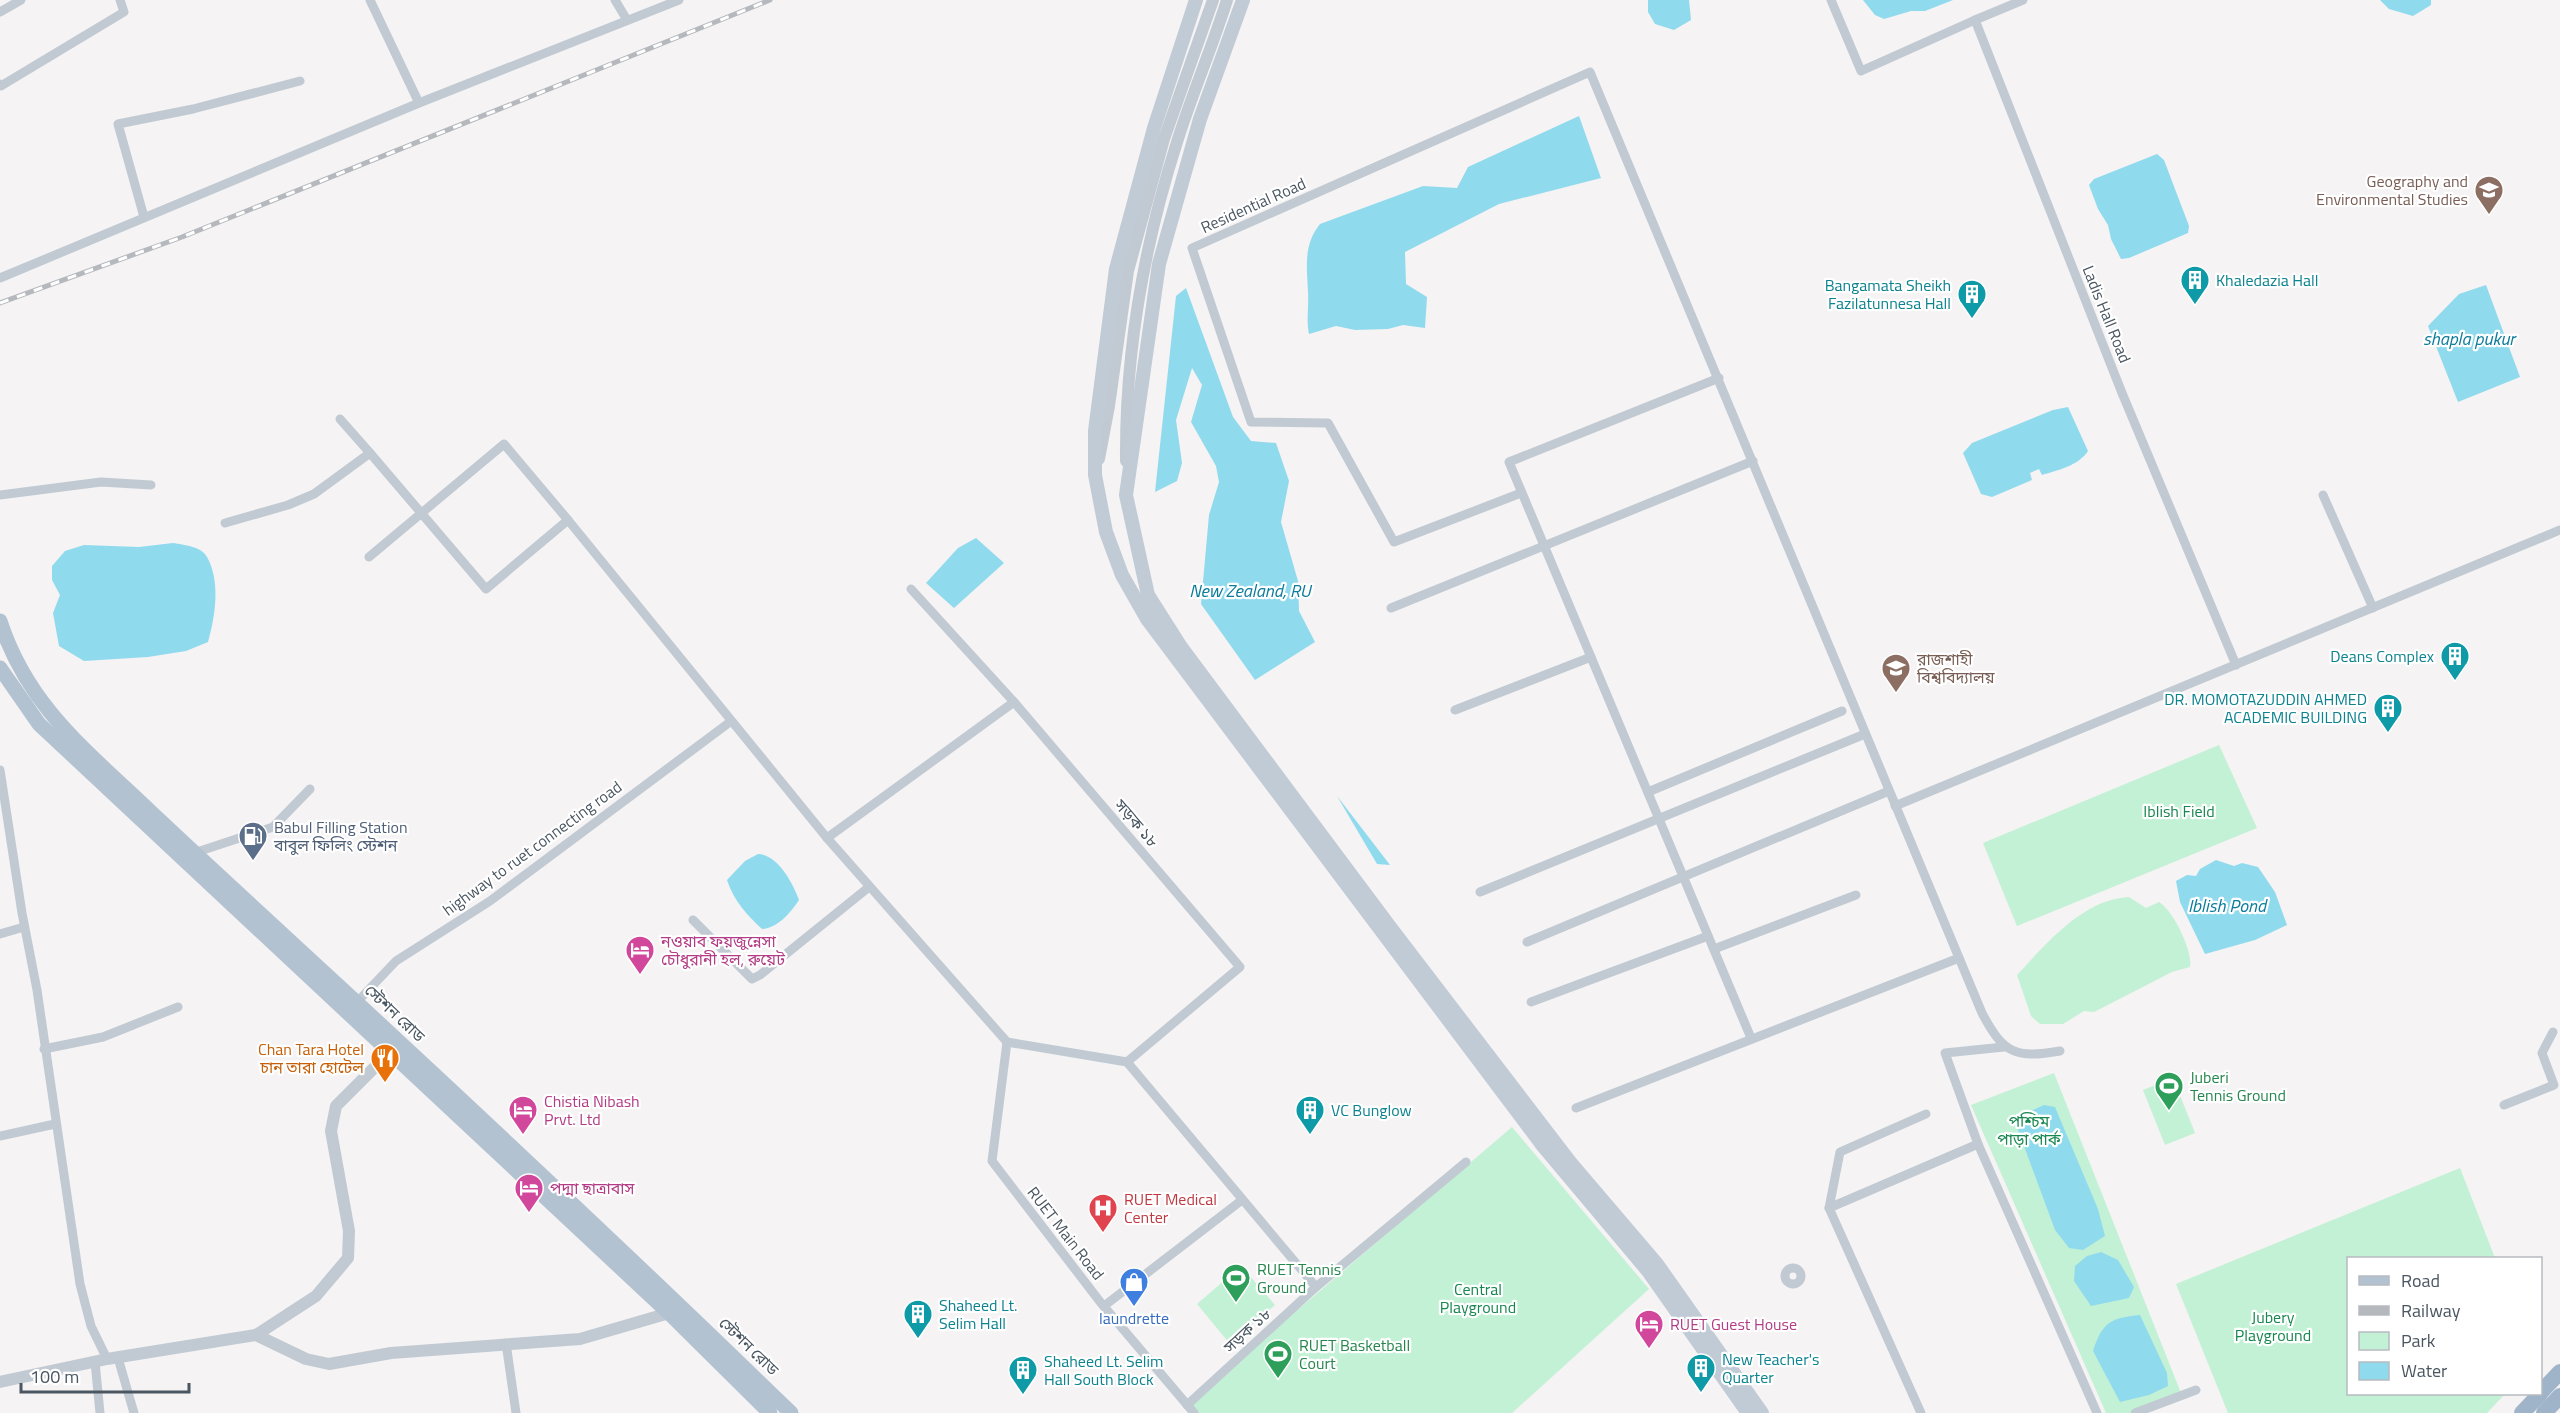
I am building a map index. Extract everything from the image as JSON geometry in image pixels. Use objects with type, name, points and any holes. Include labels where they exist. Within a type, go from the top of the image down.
[{"type":"highway","points":[[2542,1391],[2560,1372]]},
{"type":"highway","points":[[2522,1413],[2538,1395]]},
{"type":"highway","points":[[2544,1413],[2560,1396]]},
{"type":"main road","points":[[1196,0],[1154,128],[1116,269],[1095,431],[1095,475],[1106,532],[1118,564],[1146,619],[1543,1146],[1648,1271],[1748,1413]]},
{"type":"main road","points":[[1243,0],[1200,119],[1159,264],[1126,495],[1148,595],[1181,647],[1563,1152],[1657,1264],[1762,1413]]},
{"type":"main road","name":"স্টেশন রোড","points":[[0,621],[4,646],[48,713],[194,853],[357,1002],[676,1311],[771,1413]]},
{"type":"main road","name":"স্টেশন রোড","points":[[0,668],[39,724],[391,1051],[791,1413]]},
{"type":"street","points":[[0,12],[21,0]]},
{"type":"street","points":[[0,84],[1,86],[124,12],[120,0]]},
{"type":"street","points":[[370,0],[419,103]]},
{"type":"street","points":[[615,0],[627,20]]},
{"type":"street","points":[[0,278],[419,103],[679,0]]},
{"type":"street","points":[[1095,475],[1109,406],[1128,271],[1164,139],[1213,0]]},
{"type":"street","points":[[1126,495],[1126,409],[1142,274],[1176,143],[1227,0]]},
{"type":"street","points":[[1831,0],[1860,71],[2023,0]]},
{"type":"street","name":"Ladis Hall Road","points":[[1974,20],[2122,393],[2236,664]]},
{"type":"street","name":"Residential Road","points":[[1521,492],[1394,542],[1328,423],[1251,422],[1192,248],[1590,72],[1719,378]]},
{"type":"street","points":[[144,218],[118,124],[193,109],[300,81]]},
{"type":"street","points":[[1751,1038],[1509,462],[1719,378],[1982,1013],[2004,1047]]},
{"type":"street","points":[[340,419],[420,515],[486,589],[568,520]]},
{"type":"street","points":[[369,557],[504,444],[827,838],[1006,1042],[1127,1062],[1316,1287]]},
{"type":"street","points":[[225,523],[288,505],[314,494],[370,453]]},
{"type":"street","points":[[1391,608],[1752,461]]},
{"type":"street","points":[[0,495],[101,482],[151,484]]},
{"type":"street","points":[[2323,495],[2373,608]]},
{"type":"street","points":[[1895,806],[2560,530]]},
{"type":"street","name":"সড়ক ১৮","points":[[911,589],[1014,702],[1240,967],[1127,1062]]},
{"type":"street","points":[[1455,710],[1591,657]]},
{"type":"street","points":[[827,838],[1014,702]]},
{"type":"street","points":[[1648,792],[1842,711]]},
{"type":"street","name":"highway to ruet connecting road","points":[[357,1002],[396,961],[490,901],[730,722]]},
{"type":"street","points":[[1480,892],[1865,734]]},
{"type":"street","points":[[0,770],[24,927],[37,990],[80,1284],[91,1326],[134,1413]]},
{"type":"street","points":[[194,853],[273,827],[310,789]]},
{"type":"street","points":[[1527,942],[1889,791]]},
{"type":"street","points":[[693,920],[752,979],[760,975],[869,887]]},
{"type":"street","points":[[1714,950],[1856,895]]},
{"type":"street","points":[[0,934],[24,927]]},
{"type":"street","points":[[1531,1002],[1708,936]]},
{"type":"street","points":[[1576,1108],[1959,958]]},
{"type":"street","points":[[44,1049],[103,1037],[178,1007]]},
{"type":"street","points":[[2504,1105],[2554,1084],[2542,1053],[2553,1032]]},
{"type":"street","name":"RUET Main Road","points":[[1006,1042],[992,1161],[1104,1306],[1194,1413]]},
{"type":"street","points":[[2060,1051],[2040,1055],[2021,1053],[2004,1047],[1945,1053],[1978,1143],[2097,1413]]},
{"type":"street","points":[[0,1382],[106,1360],[256,1335],[316,1296],[348,1258],[349,1231],[331,1131],[336,1106],[391,1051]]},
{"type":"street","points":[[1921,1413],[1829,1208],[1840,1152],[1926,1114]]},
{"type":"street","points":[[0,1136],[55,1124]]},
{"type":"street","points":[[1829,1208],[1978,1143]]},
{"type":"street","name":"সড়ক ১৮","points":[[1187,1405],[1316,1287],[1466,1162]]},
{"type":"street","points":[[1104,1306],[1242,1200]]},
{"type":"street","points":[[256,1335],[306,1359],[329,1364],[391,1353],[580,1339],[676,1311]]},
{"type":"street","points":[[506,1343],[516,1413]]},
{"type":"street","points":[[100,1413],[106,1360]]},
{"type":"street","points":[[2135,1413],[2196,1390]]},
{"type":"green space","name":"Iblish Field","points":[[2219,745],[2257,828],[2017,926],[1983,843]]},
{"type":"green space","points":[[2129,897],[2146,908],[2159,902],[2164,906],[2176,922],[2185,942],[2190,967],[2172,972],[2094,1012],[2084,1011],[2063,1024],[2040,1024],[2031,1016],[2017,975],[2053,937],[2081,914],[2112,900]]},
{"type":"green space","name":"পশ্চিম পাড়া পার্ক","points":[[2054,1073],[2181,1393],[2129,1413],[2106,1413],[1971,1105]]},
{"type":"green space","name":"Juberi Tennis Ground","points":[[2173,1078],[2195,1133],[2165,1145],[2143,1090]]},
{"type":"green space","name":"Central Playground","points":[[1512,1127],[1649,1289],[1512,1413],[1194,1413],[1187,1405],[1199,1394]]},
{"type":"green space","name":"Jubery Playground","points":[[2460,1168],[2495,1257],[2347,1257],[2347,1395],[2504,1395],[2487,1413],[2228,1413],[2176,1284]]},
{"type":"green space","name":"RUET Tennis Ground","points":[[1241,1266],[1275,1305],[1230,1344],[1197,1304]]},
{"type":"water","points":[[1648,0],[1689,0],[1691,20],[1674,30],[1655,24],[1648,12]]},
{"type":"water","points":[[1863,0],[1953,0],[1925,11],[1911,11],[1884,19],[1875,15]]},
{"type":"water","points":[[2380,0],[2431,0],[2431,5],[2413,16],[2389,9]]},
{"type":"water","points":[[1579,116],[1601,178],[1499,204],[1405,252],[1406,284],[1427,297],[1425,328],[1403,325],[1388,329],[1355,330],[1336,326],[1309,334],[1307,256],[1311,240],[1320,224],[1423,186],[1457,188],[1468,167]]},
{"type":"water","points":[[2157,154],[2164,160],[2189,226],[2188,233],[2129,258],[2121,259],[2089,185],[2094,179]]},
{"type":"water","name":"shapla pukur","points":[[2486,285],[2520,377],[2458,402],[2428,326],[2459,294]]},
{"type":"water","name":"New Zealand, RU","points":[[1186,288],[1233,417],[1251,441],[1276,443],[1289,481],[1281,522],[1298,581],[1299,611],[1315,642],[1255,680],[1201,604],[1209,515],[1219,482],[1216,466],[1191,422],[1202,385],[1192,368],[1176,420],[1182,463],[1177,481],[1155,492],[1176,296]]},
{"type":"water","points":[[2068,407],[2088,451],[2084,456],[2073,464],[2055,471],[2042,475],[2039,469],[2030,473],[2032,480],[1992,497],[1981,494],[1963,453],[1972,443],[2053,410]]},
{"type":"water","points":[[976,538],[1004,563],[954,608],[926,583],[958,548]]},
{"type":"water","points":[[173,543],[201,550],[211,567],[215,600],[208,642],[186,651],[148,657],[84,661],[59,646],[53,613],[60,595],[52,580],[52,566],[65,551],[84,545],[139,547]]},
{"type":"water","points":[[1337,796],[1390,865],[1377,864]]},
{"type":"water","points":[[758,854],[778,864],[799,900],[779,923],[762,929],[741,907],[727,880],[745,861]]},
{"type":"water","name":"Iblish Pond","points":[[2216,860],[2234,866],[2242,863],[2258,867],[2275,892],[2287,925],[2255,940],[2205,954],[2180,902],[2176,881],[2187,875],[2196,876],[2200,869]]},
{"type":"water","points":[[2044,1105],[2055,1107],[2098,1209],[2105,1236],[2083,1250],[2069,1248],[2055,1230],[2014,1119]]},
{"type":"water","points":[[2101,1252],[2118,1260],[2134,1287],[2129,1298],[2091,1306],[2074,1281],[2075,1266],[2087,1256]]},
{"type":"water","points":[[2140,1315],[2167,1373],[2168,1386],[2149,1395],[2120,1402],[2093,1351],[2100,1334],[2109,1323]]},
{"type":"railway","points":[[0,303],[182,237],[770,0]]},
{"type":"place","name":"Geography and Environmental Studies","points":[[2489,216]]},
{"type":"place","name":"Khaledazia Hall","points":[[2195,306]]},
{"type":"place","name":"Bangamata Sheikh Fazilatunnesa Hall","points":[[1972,320]]},
{"type":"place","name":"Deans Complex","points":[[2455,682]]},
{"type":"place","name":"রাজশাহী বিশ্ববিদ্যালয়","points":[[1896,694]]},
{"type":"place","name":"DR. MOMOTAZUDDIN AHMED ACADEMIC BUILDING","points":[[2388,734]]},
{"type":"place","name":"Babul Filling Station বাবুল ফিলিং স্টেশন","points":[[253,862]]},
{"type":"place","name":"নওয়াব ফয়জুন্নেসা চৌধুরানী হল, রুয়েট","points":[[640,976]]},
{"type":"place","name":"Chan Tara Hotel চান তারা হোটেল","points":[[385,1084]]},
{"type":"place","name":"Juberi Tennis Ground","points":[[2169,1112]]},
{"type":"place","name":"Chistia Nibash Prvt. Ltd","points":[[523,1136]]},
{"type":"place","name":"VC Bunglow","points":[[1310,1136]]},
{"type":"place","name":"পদ্মা ছাত্রাবাস","points":[[529,1214]]},
{"type":"place","name":"RUET Medical Center","points":[[1103,1234]]},
{"type":"place","name":"RUET Tennis Ground","points":[[1236,1304]]},
{"type":"place","name":"laundrette","points":[[1134,1308]]},
{"type":"place","name":"Shaheed Lt. Selim Hall","points":[[918,1340]]},
{"type":"place","name":"RUET Guest House","points":[[1649,1350]]},
{"type":"place","name":"RUET Basketball Court","points":[[1278,1380]]},
{"type":"place","name":"New Teacher's Quarter","points":[[1701,1394]]},
{"type":"place","name":"Shaheed Lt. Selim Hall South Block","points":[[1023,1396]]}]
